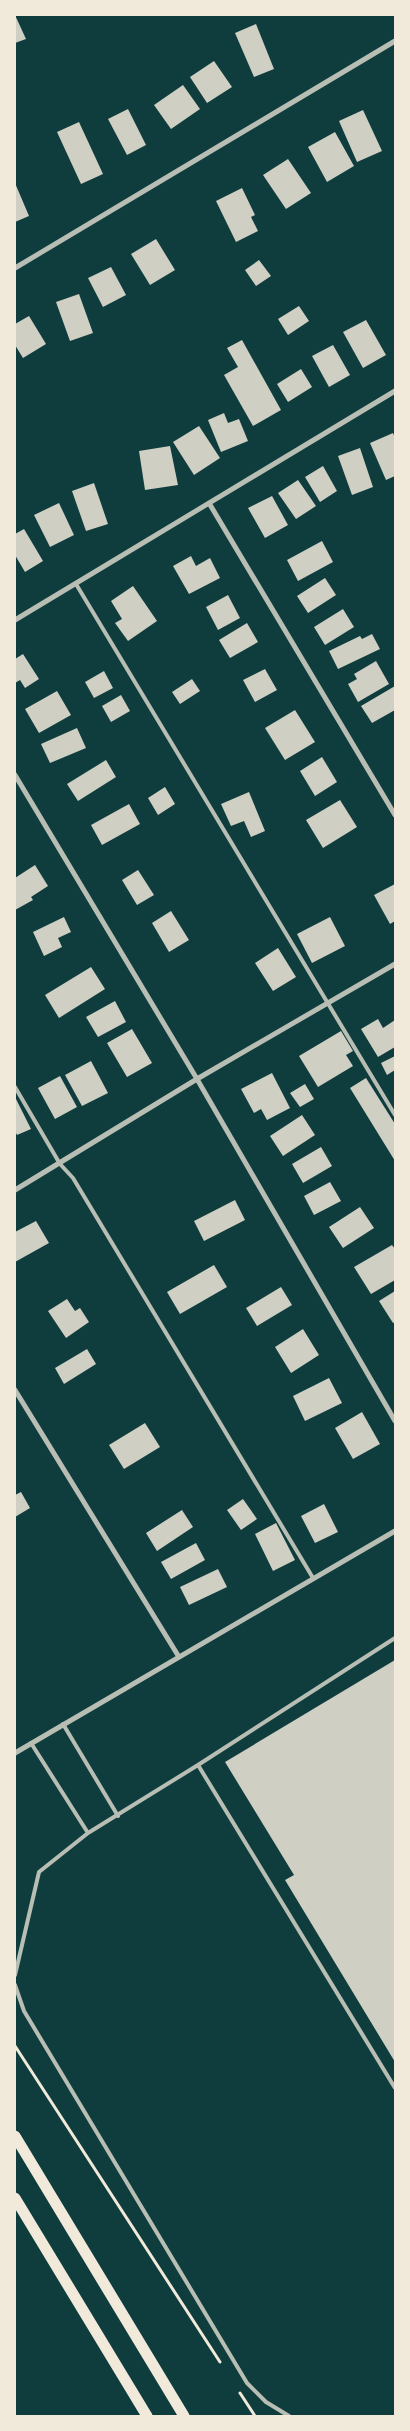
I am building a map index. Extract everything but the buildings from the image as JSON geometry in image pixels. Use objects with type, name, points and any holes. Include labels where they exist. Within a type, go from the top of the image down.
[{"type":"main road","points":[[15,2136],[184,2416]]},
{"type":"main road","points":[[15,2198],[147,2416]]},
{"type":"street","points":[[15,268],[395,41]]},
{"type":"street","points":[[15,620],[395,391]]},
{"type":"street","points":[[209,503],[395,815]]},
{"type":"street","points":[[15,775],[197,1079],[395,1421]]},
{"type":"street","points":[[15,1190],[197,1079],[395,964]]},
{"type":"street","points":[[15,1390],[178,1657]]},
{"type":"street","points":[[15,1753],[395,1531]]},
{"type":"lane","points":[[76,584],[395,1115]]},
{"type":"lane","points":[[15,1086],[60,1164],[73,1178],[313,1578]]},
{"type":"lane","points":[[15,1975],[39,1872],[88,1833],[118,1816],[395,1638]]},
{"type":"lane","points":[[64,1724],[118,1816]]},
{"type":"lane","points":[[31,1742],[88,1833]]},
{"type":"lane","points":[[198,1765],[395,2088]]},
{"type":"lane","points":[[15,1985],[24,2011],[247,2383],[266,2402],[289,2416]]},
{"type":"path","points":[[15,2046],[223,2367]]},
{"type":"path","points":[[239,2391],[255,2416]]}]
